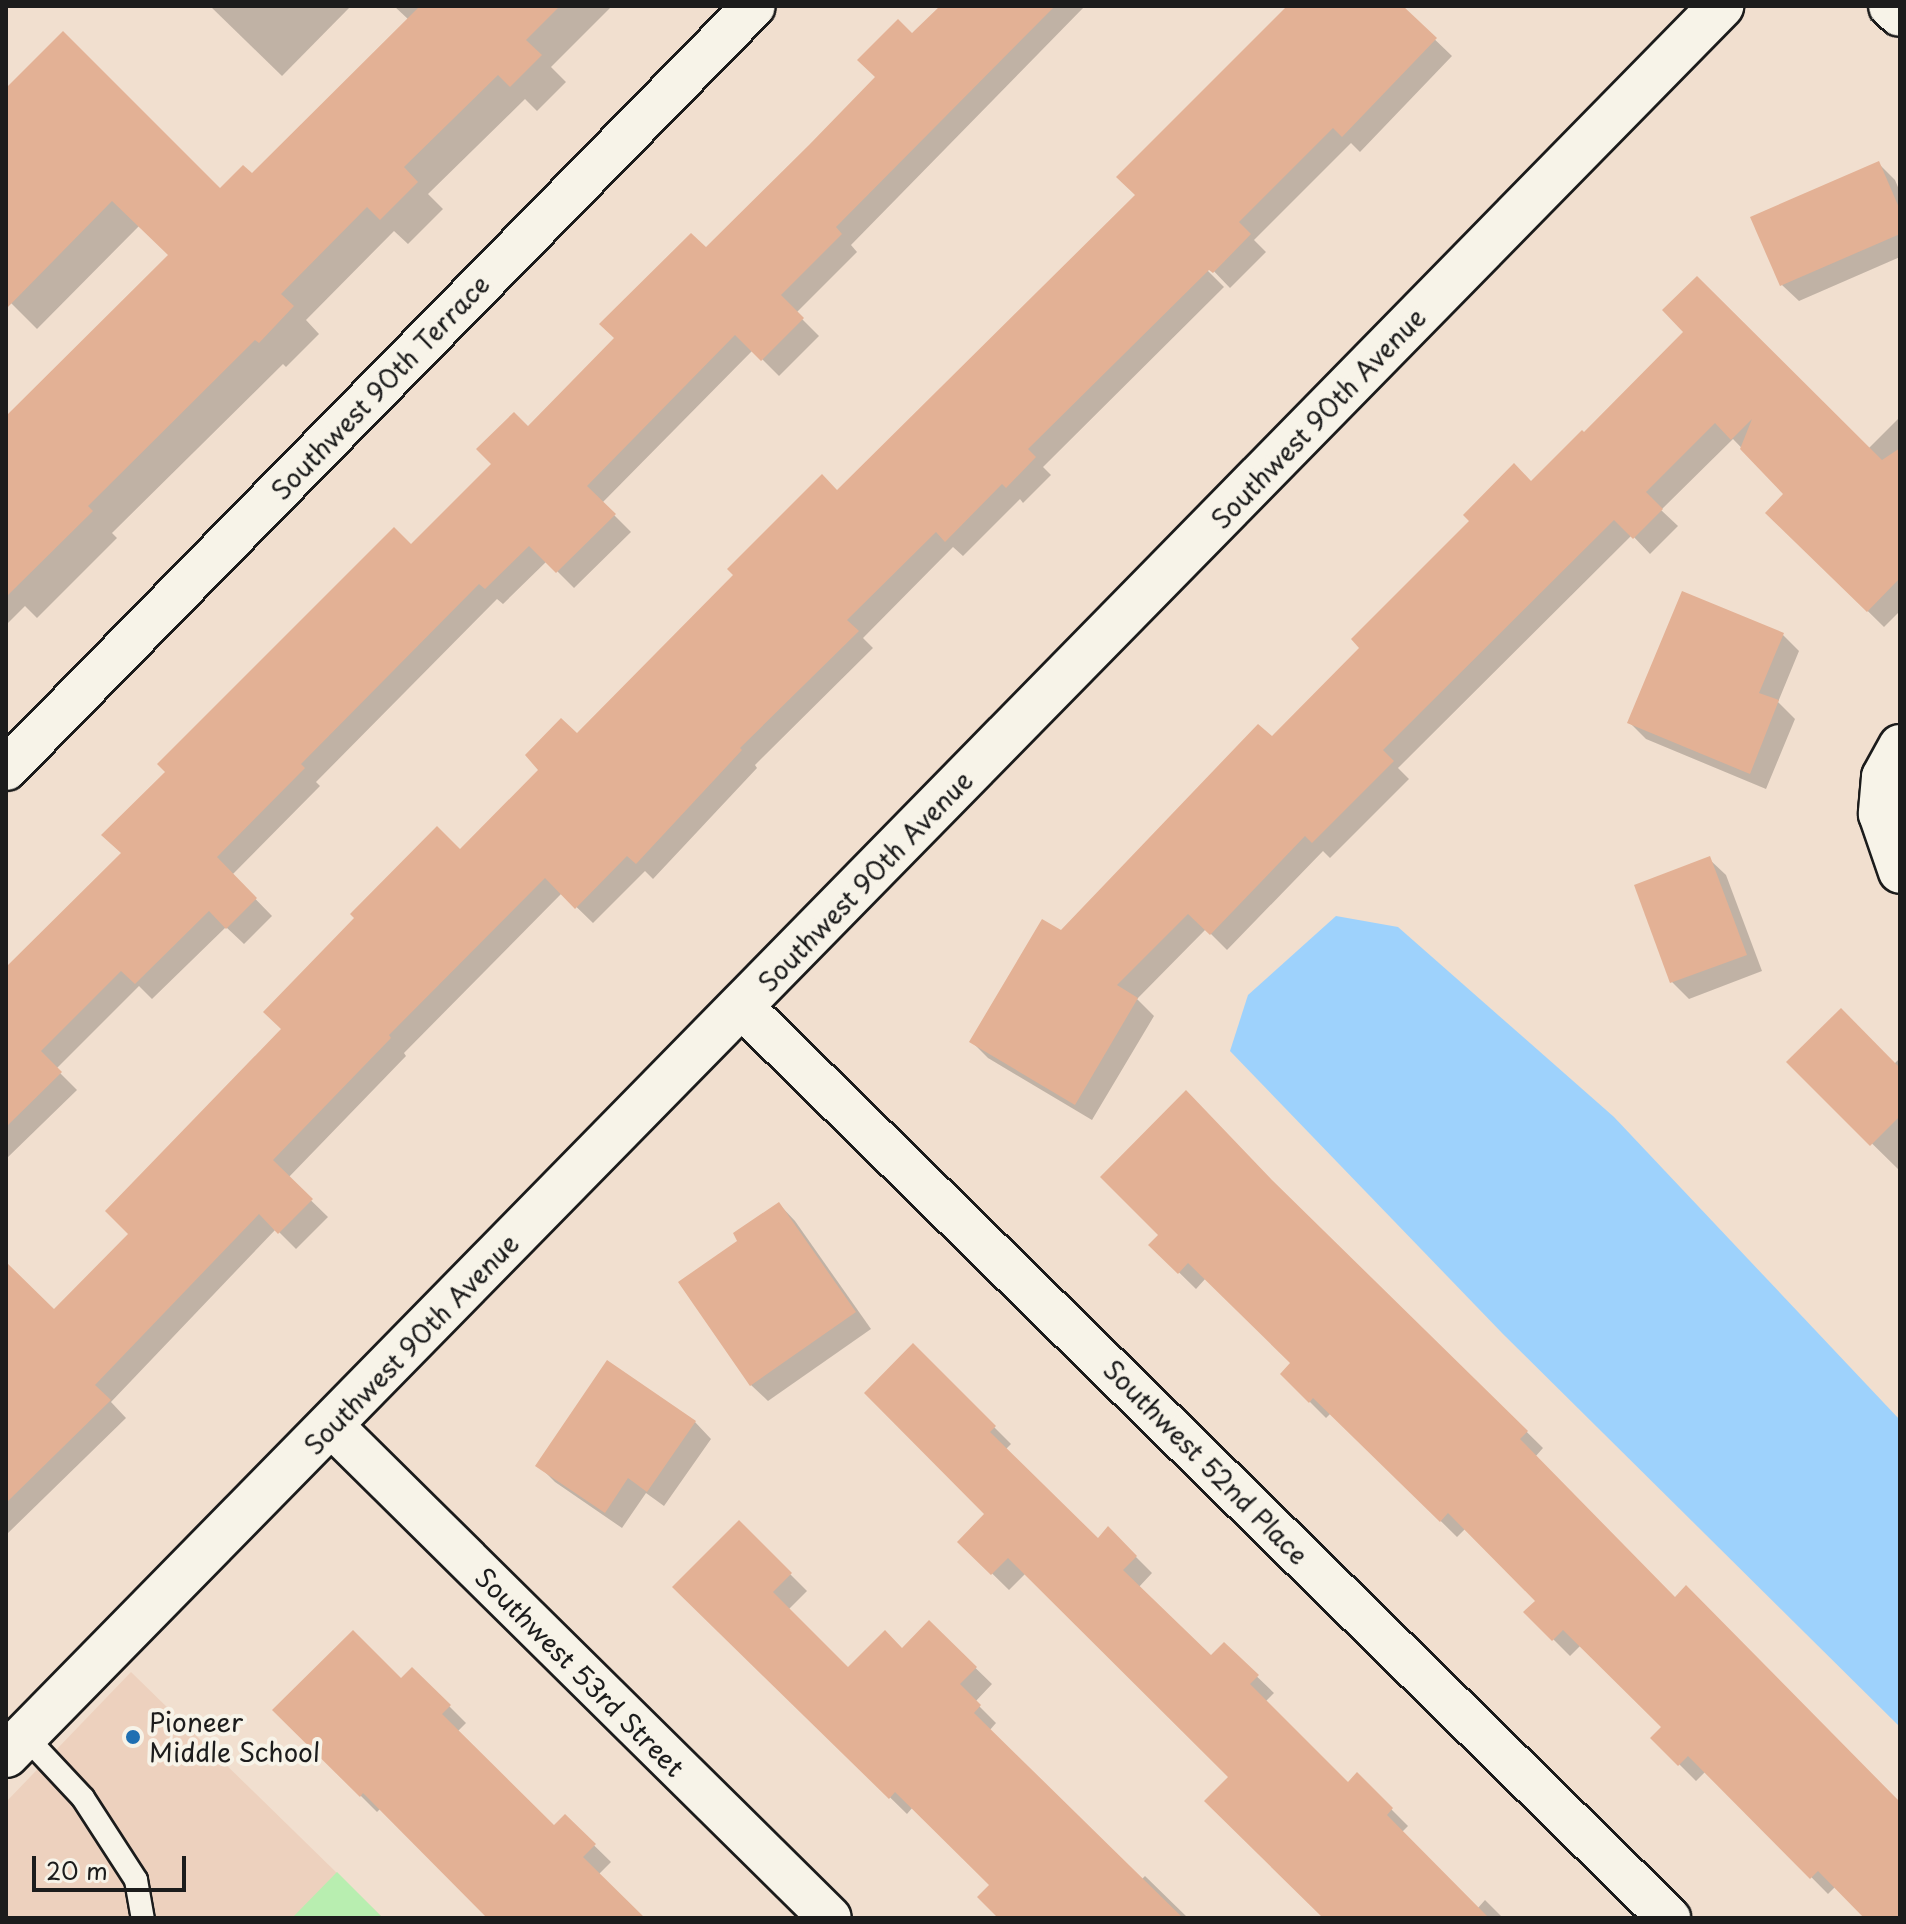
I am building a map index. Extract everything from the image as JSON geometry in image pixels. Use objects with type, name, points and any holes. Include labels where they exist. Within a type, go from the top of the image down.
[{"type":"street","name":"Southwest 90th Terrace","points":[[6,769],[754,6]]},
{"type":"street","name":"Southwest 90th Avenue","points":[[16,1746],[1721,6]]},
{"type":"street","points":[[1890,6],[1900,15]]},
{"type":"street","points":[[1900,746],[1883,777],[1880,814],[1900,872]]},
{"type":"street","name":"Southwest 52nd Place","points":[[742,1007],[1669,1918]]},
{"type":"street","name":"Southwest 53rd Street","points":[[331,1425],[830,1918]]},
{"type":"lane","points":[[16,1746],[83,1798],[136,1880],[143,1918]]},
{"type":"shaded area","name":"Pioneer Middle School","points":[[131,1672],[383,1918],[6,1918],[6,1802]]},
{"type":"green space","points":[[337,1872],[383,1918],[292,1918]]},
{"type":"water","points":[[1336,916],[1398,927],[1614,1117],[1900,1420],[1900,1727],[1503,1334],[1230,1051],[1248,995]]},
{"type":"building","points":[[420,6],[560,6],[526,40],[542,55],[510,87],[498,75],[404,167],[418,182],[380,220],[367,207],[281,294],[294,306],[259,343],[255,340],[88,506],[93,511],[6,597],[6,416],[168,255],[112,201],[6,309],[6,88],[63,31],[220,188],[243,165],[252,173]]},
{"type":"building","points":[[940,6],[1055,6],[836,227],[842,234],[781,295],[804,318],[761,361],[735,335],[587,486],[616,514],[556,573],[529,546],[485,589],[479,584],[301,764],[305,768],[217,857],[257,898],[226,929],[209,911],[135,984],[121,971],[41,1051],[62,1072],[6,1127],[6,967],[121,853],[101,835],[165,772],[157,764],[394,527],[411,544],[491,464],[476,449],[514,412],[528,426],[614,338],[599,324],[691,233],[706,247],[809,145],[875,77],[857,60],[898,19],[912,33]]},
{"type":"building","points":[[1287,6],[1403,6],[1437,38],[1342,137],[1333,128],[1239,222],[1251,234],[1213,273],[1209,270],[1028,449],[1036,457],[1006,488],[1002,484],[945,542],[936,532],[847,620],[859,631],[740,748],[742,750],[636,864],[627,856],[575,909],[545,878],[389,1035],[391,1038],[273,1160],[313,1199],[278,1234],[259,1214],[95,1385],[111,1400],[6,1503],[6,1262],[54,1309],[128,1234],[105,1211],[281,1029],[263,1012],[354,918],[350,914],[437,826],[460,849],[538,770],[525,755],[561,718],[577,733],[733,575],[727,569],[822,474],[837,490],[1135,195],[1116,177]]},
{"type":"building","points":[[1879,161],[1900,210],[1900,234],[1780,286],[1750,217]]},
{"type":"building","points":[[1697,276],[1882,460],[1900,448],[1900,578],[1867,612],[1765,513],[1783,494],[1740,449],[1752,419],[1731,440],[1715,423],[1646,492],[1663,509],[1633,539],[1614,520],[1383,750],[1394,761],[1312,843],[1305,836],[1210,935],[1188,914],[1117,985],[1138,998],[1075,1105],[969,1042],[1042,919],[1061,930],[1258,724],[1272,736],[1359,648],[1351,639],[1469,521],[1463,515],[1514,463],[1531,481],[1582,430],[1584,432],[1683,332],[1662,310]]},
{"type":"building","points":[[1682,591],[1784,633],[1759,693],[1779,700],[1750,774],[1627,723]]},
{"type":"building","points":[[1710,856],[1747,955],[1670,983],[1634,885]]},
{"type":"building","points":[[1841,1008],[1900,1068],[1900,1116],[1870,1146],[1786,1062]]},
{"type":"building","points":[[1186,1090],[1272,1180],[1528,1431],[1520,1439],[1675,1597],[1686,1585],[1900,1802],[1900,1918],[1864,1918],[1818,1871],[1810,1879],[1688,1756],[1678,1766],[1650,1738],[1661,1727],[1563,1630],[1552,1641],[1523,1612],[1535,1601],[1448,1513],[1440,1522],[1313,1398],[1309,1403],[1280,1374],[1290,1363],[1188,1263],[1178,1274],[1148,1245],[1158,1235],[1100,1177]]},
{"type":"building","points":[[779,1202],[856,1312],[750,1386],[678,1282],[737,1241],[733,1233]]},
{"type":"building","points":[[913,1343],[996,1426],[990,1432],[1098,1538],[1108,1526],[1137,1556],[1123,1570],[1211,1655],[1224,1642],[1259,1675],[1250,1684],[1348,1782],[1357,1772],[1393,1808],[1387,1815],[1489,1918],[1323,1918],[1204,1801],[1228,1777],[1008,1558],[991,1575],[957,1542],[984,1514],[864,1393]]},
{"type":"building","points":[[607,1360],[696,1421],[647,1492],[628,1478],[605,1513],[535,1466]]},
{"type":"building","points":[[739,1520],[792,1573],[773,1592],[848,1667],[885,1630],[902,1648],[929,1620],[977,1667],[960,1684],[981,1705],[974,1713],[1183,1918],[998,1918],[977,1897],[989,1885],[895,1792],[889,1799],[672,1587]]},
{"type":"building","points":[[353,1630],[401,1678],[412,1667],[451,1705],[442,1714],[554,1825],[565,1814],[596,1844],[583,1857],[645,1918],[487,1918],[363,1793],[360,1797],[272,1710]]},
{"type":"place","name":"Pioneer Middle School","points":[[133,1737]]}]
